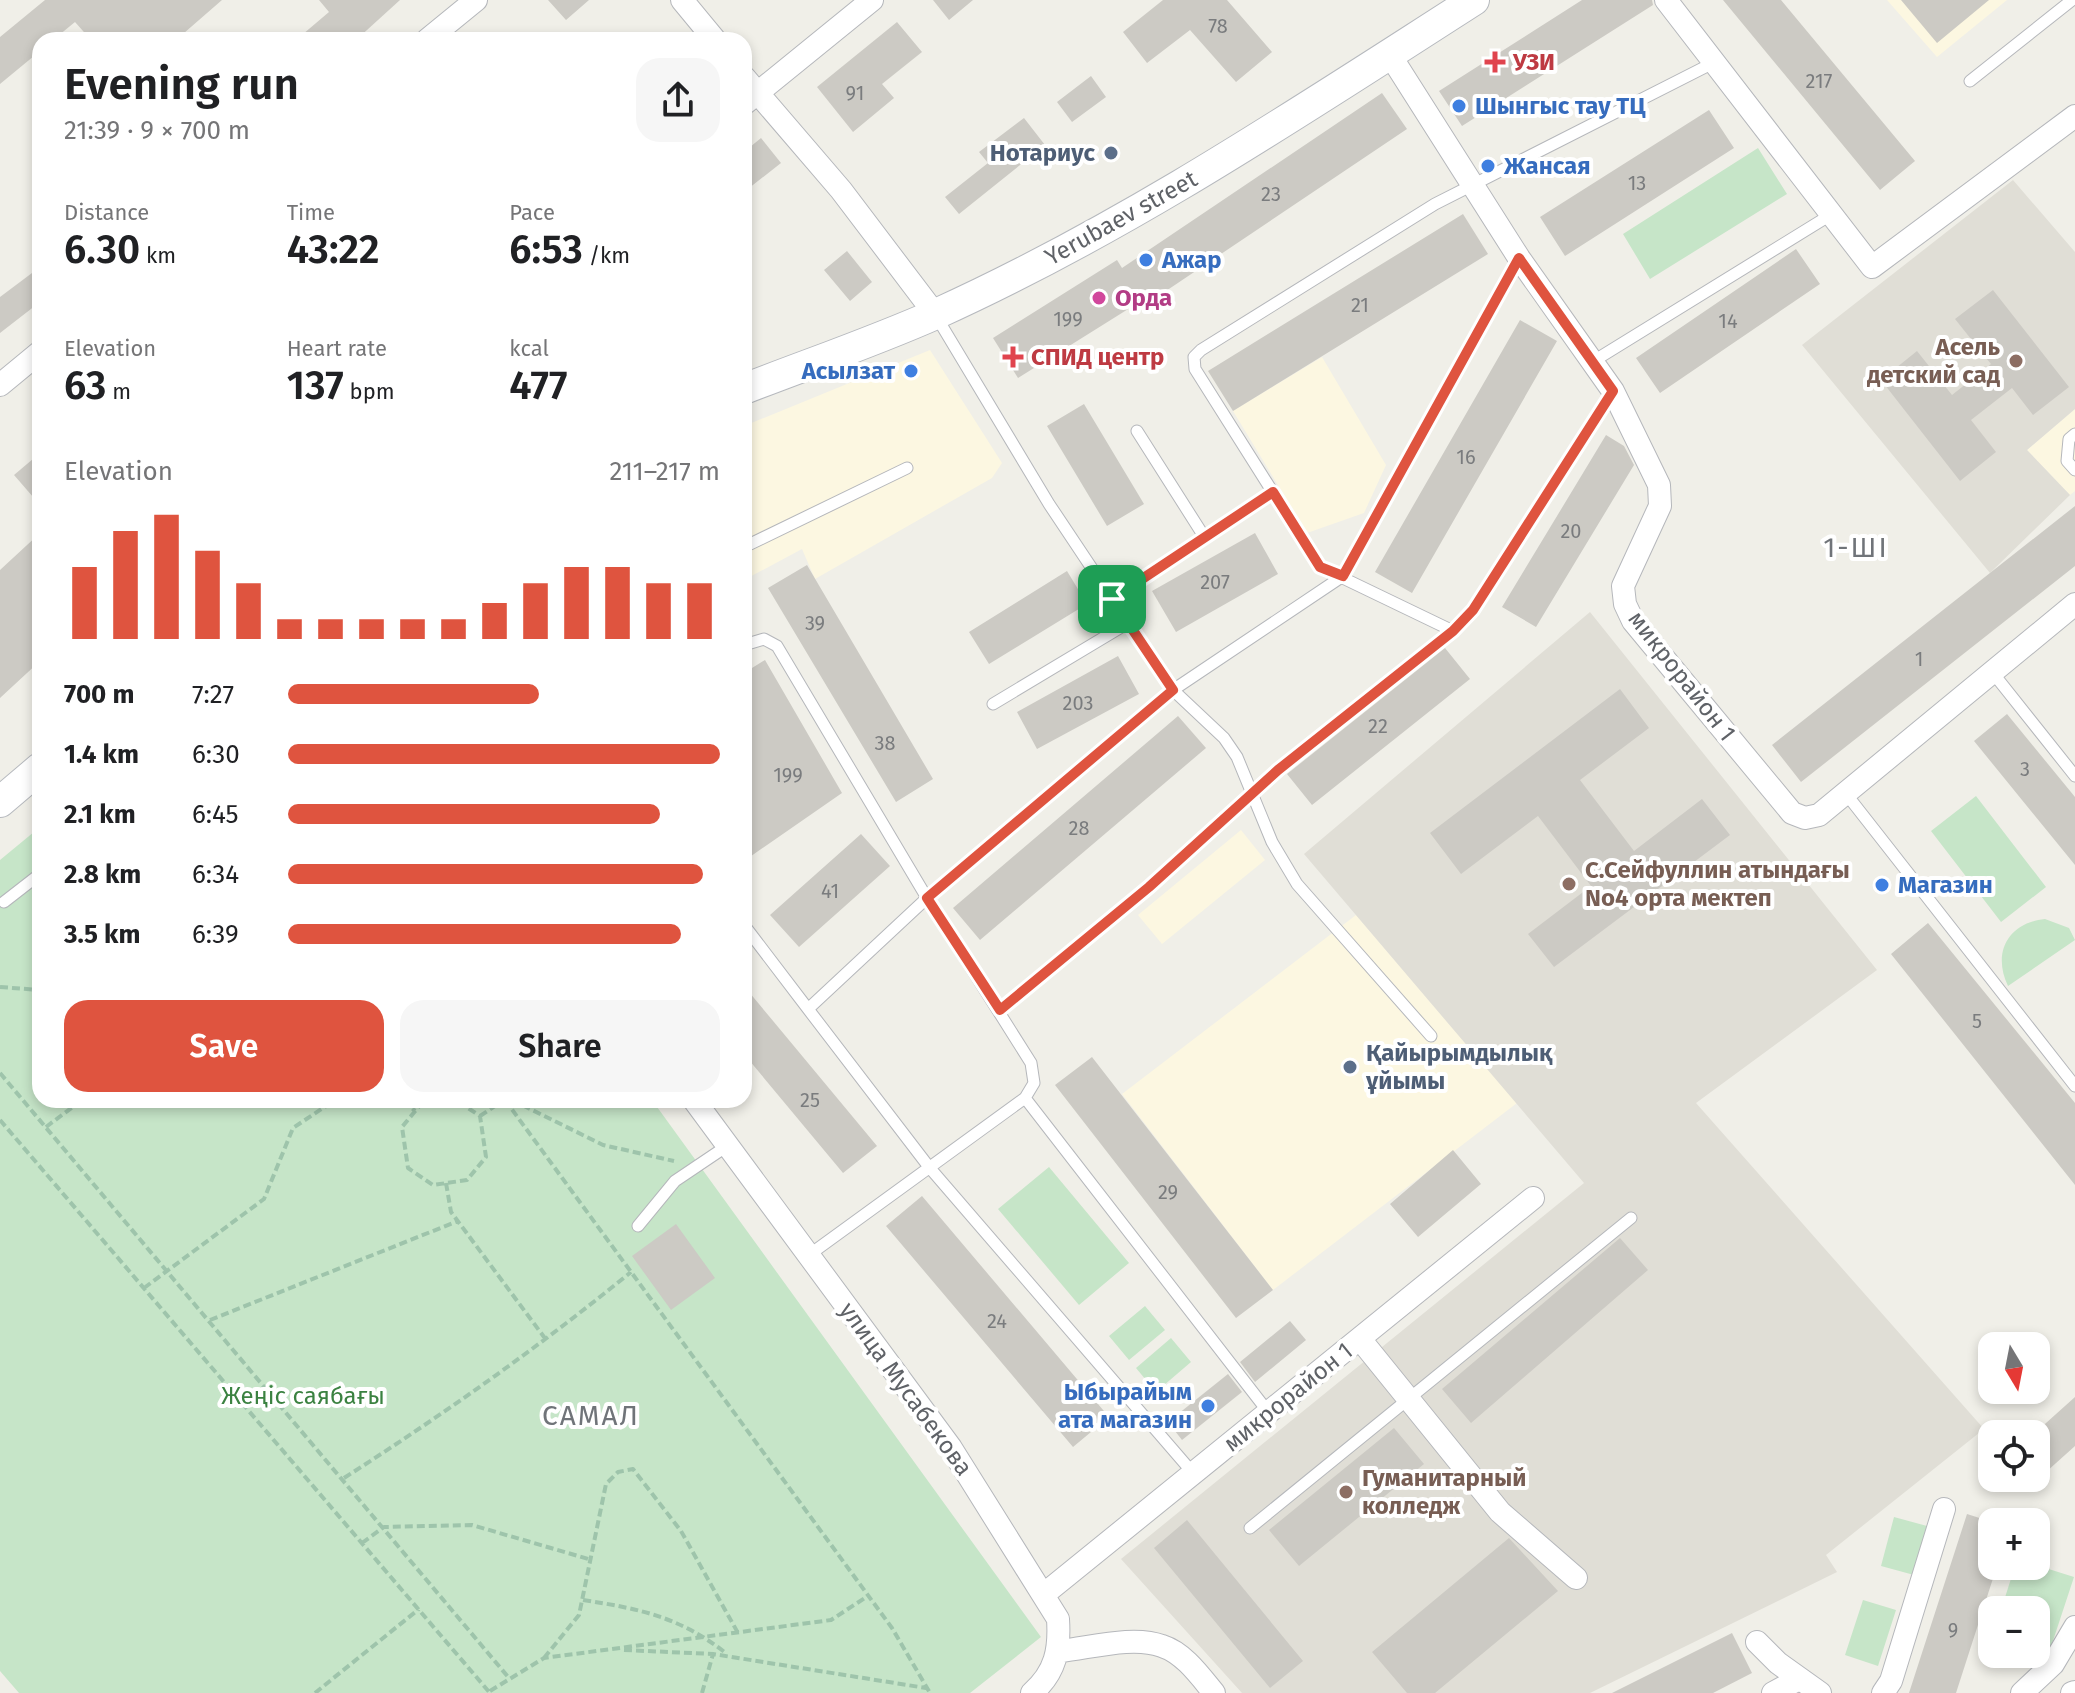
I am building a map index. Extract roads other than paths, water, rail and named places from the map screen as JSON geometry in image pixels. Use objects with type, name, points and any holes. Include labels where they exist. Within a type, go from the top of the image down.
[{"type":"main road","name":"Yerubaev street","points":[[752,386],[935,314],[1196,178],[1474,0]]},
{"type":"main road","points":[[0,802],[32,777]]},
{"type":"street","points":[[437,32],[476,0]]},
{"type":"street","points":[[682,0],[708,32]]},
{"type":"street","points":[[752,88],[872,0]]},
{"type":"street","points":[[1666,0],[1872,267],[2075,116]]},
{"type":"street","name":"микрорайон 1","points":[[1390,55],[1519,258],[1613,391],[1659,485],[1660,506],[1623,586],[1625,604],[1633,621],[1792,813],[1805,818],[1819,815],[1847,795],[2075,604]]},
{"type":"street","points":[[752,95],[841,190],[935,314]]},
{"type":"street","points":[[0,385],[32,359]]},
{"type":"street","name":"улица Мусабекова","points":[[700,1108],[951,1448],[1058,1619],[1060,1651]]},
{"type":"street","name":"микрорайон 1","points":[[1043,1595],[1533,1198]]},
{"type":"street","points":[[1360,1339],[1500,1512],[1576,1578]]},
{"type":"street","points":[[1883,1693],[1891,1681],[1944,1509]]},
{"type":"street","points":[[2022,1693],[2053,1664],[2075,1627]]},
{"type":"street","points":[[1757,1642],[1820,1693]]},
{"type":"street","points":[[1032,1693],[1044,1683],[1060,1651],[1128,1643],[1162,1645],[1185,1660],[1214,1693]]},
{"type":"street","points":[[1773,1693],[1799,1679]]},
{"type":"lane","points":[[1970,81],[2072,0]]},
{"type":"lane","points":[[1453,631],[1320,567],[1195,369],[1194,357],[1409,220],[1715,62]]},
{"type":"lane","points":[[1592,362],[1832,214]]},
{"type":"lane","points":[[808,1009],[927,898],[1173,690],[1343,576],[1519,258]]},
{"type":"lane","points":[[935,314],[1049,504],[1173,690],[1224,738],[1253,793],[1272,842],[1297,884],[1431,1036]]},
{"type":"lane","points":[[1000,1010],[1149,887],[1253,793],[1453,631],[1473,610],[1613,391]]},
{"type":"lane","points":[[1137,431],[1205,538]]},
{"type":"lane","points":[[2075,434],[2069,439],[2067,461],[2075,470]]},
{"type":"lane","points":[[752,543],[907,468]]},
{"type":"lane","points":[[1112,599],[1273,492]]},
{"type":"lane","points":[[993,704],[1128,623]]},
{"type":"lane","points":[[752,643],[764,639],[777,646],[927,898],[1000,1010],[1031,1063],[1034,1083],[1025,1098],[809,1255]]},
{"type":"lane","points":[[1993,673],[2075,776]]},
{"type":"lane","points":[[1847,795],[2075,1086]]},
{"type":"lane","points":[[4,902],[32,880]]},
{"type":"lane","points":[[752,936],[929,1167],[1193,1473]]},
{"type":"lane","points":[[1025,1098],[1269,1413]]},
{"type":"lane","points":[[638,1226],[675,1181],[727,1146]]},
{"type":"lane","points":[[1250,1528],[1631,1218]]},
{"type":"place","name":"УЗИ","points":[[1495,62]]},
{"type":"place","name":"Шынгыс тау ТЦ","points":[[1459,106]]},
{"type":"place","name":"Нотариус","points":[[1111,153]]},
{"type":"place","name":"Жансая","points":[[1488,166]]},
{"type":"place","name":"Ажар","points":[[1146,260]]},
{"type":"place","name":"Орда","points":[[1099,298]]},
{"type":"place","name":"СПИД центр","points":[[1013,357]]},
{"type":"place","name":"Асель детский сад","points":[[2016,361]]},
{"type":"place","name":"Асылзат","points":[[911,371]]},
{"type":"place","name":"С.Сейфуллин атындағы No4 орта мектеп","points":[[1569,884]]},
{"type":"place","name":"Магазин","points":[[1882,885]]},
{"type":"place","name":"Қайырымдылық ұйымы","points":[[1350,1067]]},
{"type":"place","name":"Ыбырайым ата магазин","points":[[1208,1406]]},
{"type":"place","name":"Гуманитарный колледж","points":[[1346,1492]]},
{"type":"district","name":"1-ШІ","points":[[1856,547]]},
{"type":"district","name":"САМАЛ","points":[[591,1415]]},
{"type":"park label","name":"Жеңіс саябағы","points":[[303,1396]]}]
